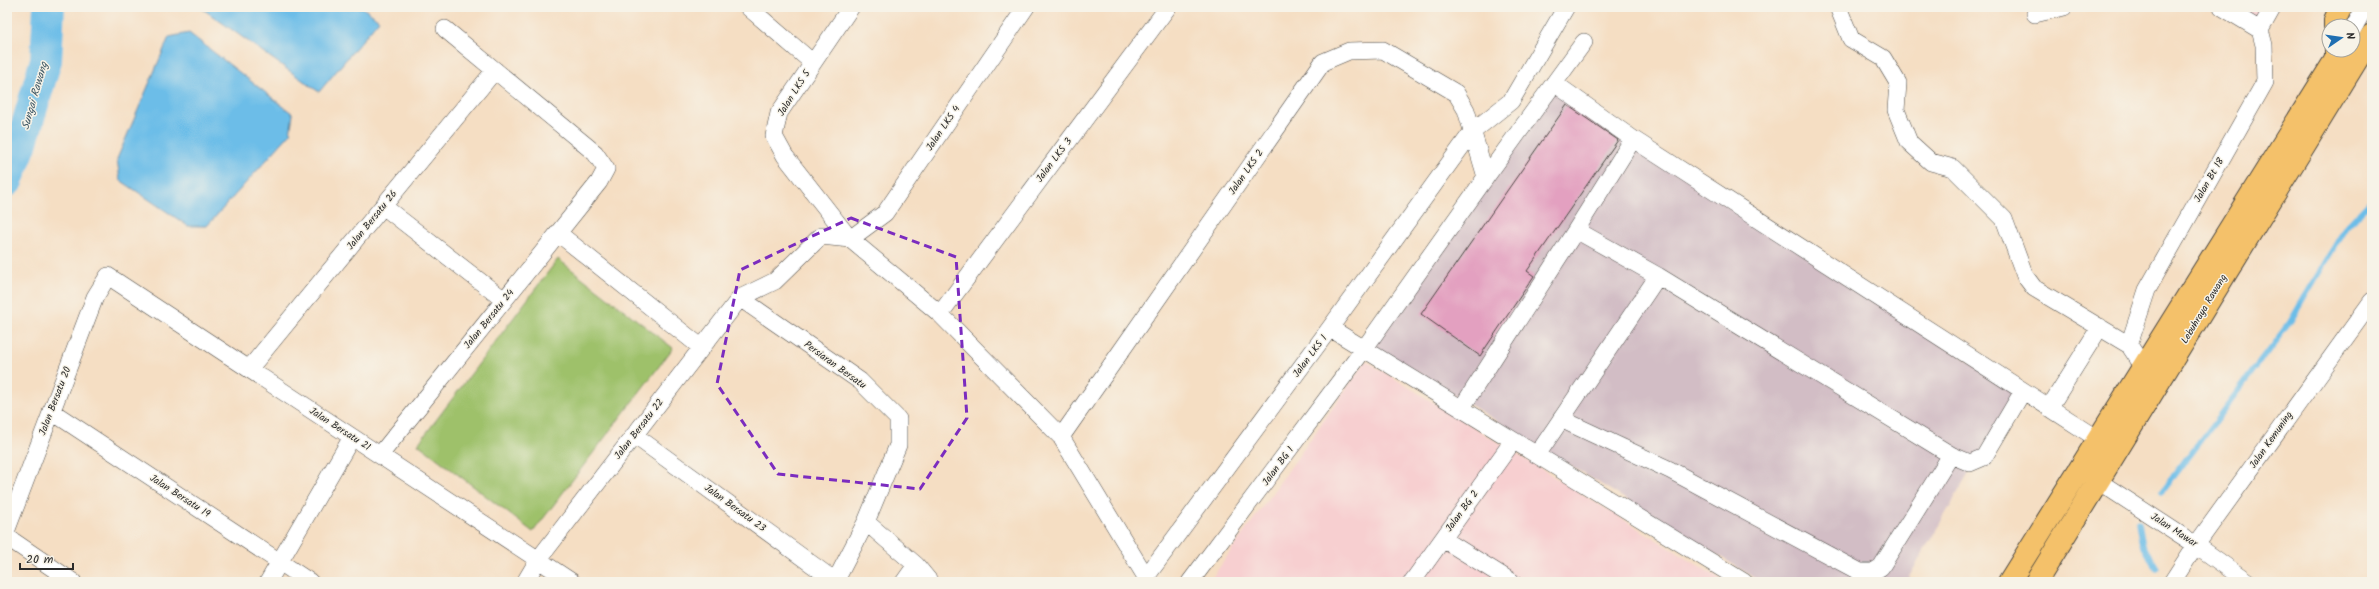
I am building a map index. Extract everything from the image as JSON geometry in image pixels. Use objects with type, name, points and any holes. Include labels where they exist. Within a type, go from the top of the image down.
[{"type":"main road","points":[[2336,18],[2341,7]]},
{"type":"main road","name":"Lebuhraya Rawang","points":[[2036,582],[2372,35]]},
{"type":"main road","name":"Lebuhraya Rawang","points":[[2009,582],[2335,58]]},
{"type":"street","points":[[748,7],[813,63]]},
{"type":"street","name":"Jalan LKS 5","points":[[851,7],[779,113],[774,136],[785,156],[850,239],[940,314],[1061,437],[1147,580]]},
{"type":"street","name":"Jalan LKS 4","points":[[850,239],[885,213],[1026,7]]},
{"type":"street","name":"Jalan LKS 3","points":[[940,314],[1168,7]]},
{"type":"street","name":"Jalan LKS 1","points":[[1147,580],[1472,132],[1511,100],[1566,7]]},
{"type":"street","points":[[1838,7],[1850,39],[1883,58],[1898,83],[1896,110],[1909,142],[1931,162],[1953,168],[2004,219],[2025,276],[2034,288],[2129,345],[2144,366]]},
{"type":"street","points":[[2035,14],[2064,7]]},
{"type":"street","points":[[2222,7],[2260,30],[2274,7]]},
{"type":"street","points":[[2359,18],[2365,7]]},
{"type":"street","points":[[445,29],[495,70]]},
{"type":"street","name":"Jalan Bt 18","points":[[2129,345],[2147,290],[2265,82],[2264,45],[2260,30]]},
{"type":"street","name":"Jalan BG 1","points":[[1194,581],[1364,349],[1584,42]]},
{"type":"street","name":"Jalan LKS 2","points":[[1061,437],[1323,62],[1349,51],[1383,50],[1456,93],[1466,110],[1486,177]]},
{"type":"street","name":"Jalan Bersatu 24","points":[[380,455],[599,182],[606,169],[596,153],[495,70]]},
{"type":"street","name":"Jalan Bersatu 26","points":[[249,369],[495,70]]},
{"type":"street","points":[[1554,83],[1633,139],[2098,439]]},
{"type":"street","points":[[1461,409],[1633,139]]},
{"type":"street","points":[[383,206],[504,300]]},
{"type":"street","points":[[1576,230],[1658,276],[1951,455],[1970,463],[1984,457],[2023,391]]},
{"type":"street","points":[[558,233],[702,348]]},
{"type":"street","points":[[740,298],[775,281],[821,236],[850,239]]},
{"type":"street","name":"Jalan Bersatu 21","points":[[108,276],[572,582]]},
{"type":"street","name":"Jalan Bersatu 20","points":[[7,529],[94,297],[108,276]]},
{"type":"street","points":[[1537,455],[1658,276]]},
{"type":"street","name":"Jalan Bersatu 22","points":[[526,582],[538,560],[740,298]]},
{"type":"street","name":"Persiaran Bersatu","points":[[740,298],[860,381],[898,419],[898,445],[866,522],[835,582]]},
{"type":"street","name":"Jalan Kemuning","points":[[2172,582],[2196,545],[2372,301]]},
{"type":"street","points":[[1330,328],[1744,582]]},
{"type":"street","points":[[2049,408],[2100,328]]},
{"type":"street","name":"Jalan Bersatu 19","points":[[51,411],[310,582]]},
{"type":"street","points":[[1561,419],[1670,470],[1860,572],[1873,572],[1881,567],[1951,455]]},
{"type":"street","name":"Jalan Bersatu 23","points":[[634,435],[835,582]]},
{"type":"street","points":[[268,582],[352,437]]},
{"type":"street","name":"Jalan BG 2","points":[[1412,582],[1513,441]]},
{"type":"street","name":"Jalan Mawar","points":[[2098,481],[2196,545],[2248,582]]},
{"type":"street","points":[[866,522],[916,565],[930,582]]},
{"type":"street","points":[[7,537],[73,582]]},
{"type":"street","points":[[1442,539],[1512,582]]},
{"type":"street","points":[[904,582],[916,565]]},
{"type":"highlighted area","points":[[851,218],[956,257],[967,418],[920,489],[778,474],[717,384],[740,270]]},
{"type":"shaded area","points":[[2234,7],[2264,7],[2254,19]]},
{"type":"shaded area","points":[[1555,90],[2016,392],[1906,582],[1762,582],[1372,345]]},
{"type":"shaded area","points":[[1366,361],[1725,582],[1209,582]]},
{"type":"green space","points":[[558,259],[673,348],[533,532],[418,444]]},
{"type":"water","points":[[200,7],[362,7],[379,20],[319,92]]},
{"type":"water","points":[[189,33],[293,114],[290,134],[207,226],[188,226],[120,180],[117,159],[169,37]]},
{"type":"building","points":[[1567,105],[1618,140],[1527,271],[1534,276],[1480,356],[1421,314]]},
{"type":"waterway","name":"Sungai Rawang","points":[[7,181],[21,145],[46,60],[49,7]]},
{"type":"waterway","points":[[2162,491],[2290,322],[2346,227],[2372,200]]},
{"type":"waterway","points":[[2139,522],[2143,546],[2156,568]]}]
